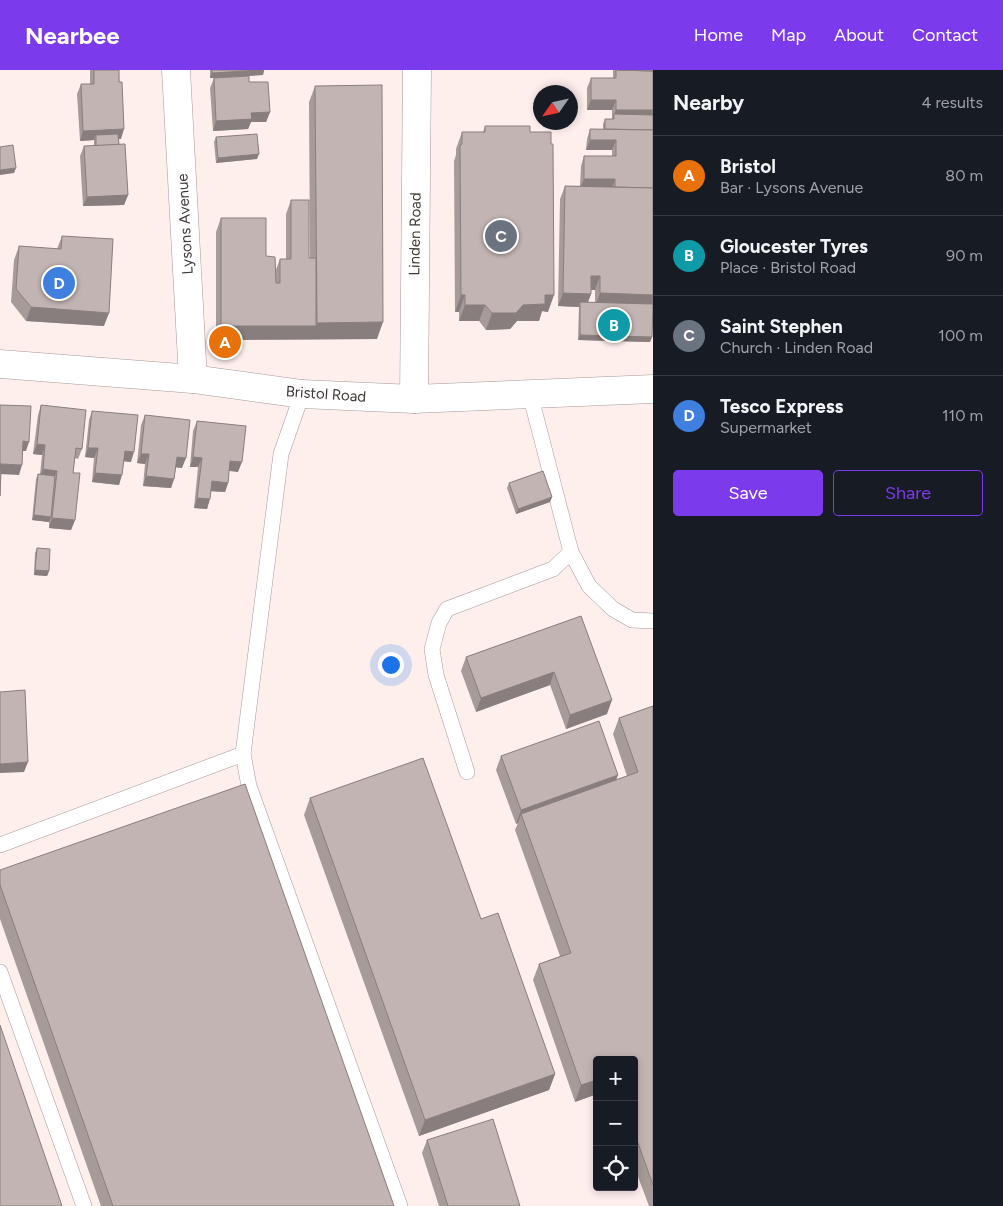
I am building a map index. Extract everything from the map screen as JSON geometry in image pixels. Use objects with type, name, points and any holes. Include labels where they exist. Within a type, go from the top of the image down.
[{"type":"street","name":"Lysons Avenue","points":[[176,70],[193,379]]},
{"type":"street","name":"Linden Road","points":[[414,399],[417,70]]},
{"type":"street","name":"Bristol Road","points":[[0,364],[193,379],[302,394],[414,399],[653,389]]},
{"type":"lane","points":[[302,394],[281,454],[243,754],[249,786],[400,1206]]},
{"type":"lane","points":[[530,394],[571,552],[589,586],[613,610],[632,620],[653,621]]},
{"type":"lane","points":[[467,772],[436,675],[432,649],[439,623],[447,609],[553,569],[571,552]]},
{"type":"lane","points":[[0,845],[243,754]]},
{"type":"lane","points":[[0,972],[84,1206]]},
{"type":"building","points":[[94,70],[119,70],[119,82],[122,82],[124,129],[83,131],[81,84],[94,84]]},
{"type":"building","points":[[212,70],[262,70],[212,73]]},
{"type":"building","points":[[616,70],[653,71],[653,110],[616,110],[616,100],[591,100],[591,78],[616,78]]},
{"type":"building","points":[[618,70],[653,70],[653,71]]},
{"type":"building","points":[[249,76],[249,82],[268,82],[270,112],[251,113],[252,119],[216,121],[214,78]]},
{"type":"building","points":[[382,85],[383,322],[317,323],[315,86]]},
{"type":"building","points":[[614,114],[653,115],[653,130],[605,129],[605,119],[614,119]]},
{"type":"building","points":[[485,126],[530,126],[530,132],[551,132],[551,144],[553,144],[554,295],[545,295],[545,304],[523,305],[516,313],[492,313],[485,305],[465,305],[465,295],[461,295],[460,145],[462,144],[462,132],[485,132]]},
{"type":"building","points":[[590,129],[653,130],[653,188],[615,187],[615,179],[584,179],[584,156],[616,156],[616,140],[590,140]]},
{"type":"building","points":[[118,134],[119,145],[96,146],[96,135]]},
{"type":"building","points":[[257,134],[259,154],[218,158],[216,137]]},
{"type":"building","points":[[125,144],[128,195],[87,197],[84,146]]},
{"type":"building","points":[[13,145],[16,168],[0,170],[0,147]]},
{"type":"building","points":[[565,186],[653,188],[653,295],[600,293],[600,276],[591,276],[591,294],[563,293]]},
{"type":"building","points":[[291,200],[309,200],[309,258],[316,258],[316,326],[221,326],[221,218],[266,218],[266,256],[275,257],[276,283],[280,283],[280,259],[291,259]]},
{"type":"building","points":[[62,236],[113,239],[109,313],[31,307],[16,289],[19,246],[61,249]]},
{"type":"building","points":[[580,302],[653,304],[652,337],[580,335]]},
{"type":"building","points":[[0,405],[31,406],[29,442],[23,441],[22,465],[0,464]]},
{"type":"building","points":[[41,405],[86,410],[82,449],[76,448],[73,473],[80,473],[75,520],[52,518],[57,471],[43,469],[45,445],[37,444]]},
{"type":"building","points":[[92,411],[138,415],[134,452],[125,451],[122,475],[95,473],[98,448],[88,448]]},
{"type":"building","points":[[145,415],[190,420],[186,458],[177,457],[174,479],[146,476],[149,454],[141,454]]},
{"type":"building","points":[[197,421],[246,426],[242,462],[230,461],[228,483],[212,481],[210,499],[197,498],[202,458],[193,457]]},
{"type":"building","points":[[543,471],[552,497],[518,509],[509,483]]},
{"type":"building","points":[[38,474],[55,476],[51,517],[34,515]]},
{"type":"building","points":[[37,548],[50,549],[49,571],[35,570]]},
{"type":"building","points":[[581,616],[612,700],[570,715],[554,672],[481,698],[466,657]]},
{"type":"building","points":[[25,690],[28,762],[0,764],[0,692]]},
{"type":"building","points":[[653,706],[653,1185],[638,1143],[638,1056],[593,1056],[593,1081],[581,1085],[539,964],[571,953],[521,814],[638,772],[619,718]]},
{"type":"building","points":[[599,721],[618,775],[521,810],[501,756]]},
{"type":"building","points":[[423,758],[481,919],[498,913],[555,1074],[425,1120],[310,798]]},
{"type":"building","points":[[245,784],[394,1206],[113,1206],[0,885],[0,870]]},
{"type":"building","points":[[0,1025],[62,1206],[0,1206]]},
{"type":"building","points":[[493,1119],[520,1206],[448,1206],[427,1140]]},
{"type":"place","name":"Saint Stephen","points":[[501,236]]},
{"type":"place","name":"Tesco Express","points":[[59,283]]},
{"type":"place","name":"Gloucester Tyres","points":[[614,325]]},
{"type":"place","name":"Bristol","points":[[225,342]]}]
